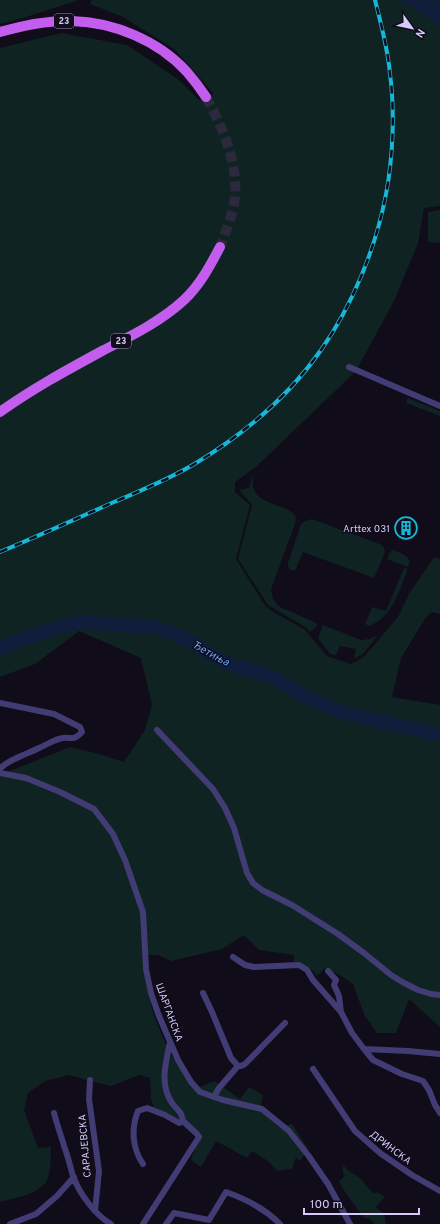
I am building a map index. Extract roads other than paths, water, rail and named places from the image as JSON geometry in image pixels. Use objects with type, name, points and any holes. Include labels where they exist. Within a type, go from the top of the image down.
[{"type":"main road","name":"23","points":[[0,32],[32,24],[60,21],[80,21],[118,29],[148,42],[171,58],[186,72],[206,97]]},
{"type":"main road","name":"23","points":[[0,412],[48,381],[144,329],[166,315],[192,291],[207,271],[220,247]]},
{"type":"street","points":[[349,367],[440,406]]},
{"type":"street","points":[[0,703],[54,714],[80,727],[82,732],[77,737],[70,739],[61,738],[13,760],[0,769]]},
{"type":"street","points":[[157,730],[213,789],[225,808],[234,828],[248,873],[253,883],[262,890],[292,905],[338,934],[391,975],[404,983],[424,992],[440,995]]},
{"type":"street","name":"ШАРГАНСКА","points":[[0,773],[26,778],[60,792],[94,809],[113,834],[125,860],[143,912],[146,968],[151,993],[178,1060],[191,1082],[200,1092],[223,1100],[262,1109],[289,1131],[328,1184],[350,1224]]},
{"type":"street","points":[[233,957],[245,965],[250,966],[299,965],[308,970],[313,980],[341,1012],[352,1033],[373,1060],[423,1082],[429,1090],[440,1113]]},
{"type":"street","points":[[328,971],[336,980],[334,985],[339,996],[341,1012]]},
{"type":"street","points":[[203,993],[231,1058],[238,1066]]},
{"type":"street","points":[[214,1097],[223,1083],[238,1066],[245,1064],[285,1023]]},
{"type":"street","points":[[143,1224],[199,1137],[183,1121],[182,1113],[172,1103],[165,1088],[164,1070],[170,1042]]},
{"type":"street","points":[[364,1049],[440,1054]]},
{"type":"street","name":"ДРИНСКА","points":[[313,1069],[355,1131],[380,1154],[440,1191]]},
{"type":"street","name":"САРАЈЕВСКА","points":[[90,1080],[89,1099],[98,1171],[95,1210]]},
{"type":"street","points":[[143,1164],[137,1155],[133,1137],[134,1120],[138,1111],[147,1108],[165,1115],[179,1123],[183,1121]]},
{"type":"street","points":[[54,1114],[74,1178],[89,1205],[102,1218],[111,1224]]},
{"type":"street","points":[[10,1224],[36,1214],[57,1196],[74,1178]]},
{"type":"street","points":[[166,1224],[174,1213],[209,1220],[226,1192],[253,1203],[272,1216],[280,1224]]},
{"type":"water","points":[[396,0],[434,0],[440,4],[440,27],[404,1]]},
{"type":"waterway","name":"Ђетиња","points":[[0,648],[25,638],[77,622],[154,627],[187,639],[223,662],[275,678],[306,697],[344,713],[440,735]]},
{"type":"tunnel","points":[[206,97],[218,120],[228,145],[234,171],[235,197],[233,210],[220,247]]},
{"type":"railway","points":[[0,552],[156,484],[214,452],[248,427],[280,398],[295,383],[321,350],[353,296],[376,235],[386,194],[392,150],[392,88],[386,46],[375,0]]},
{"type":"place","name":"Arttex 031","points":[[406,528]]}]
